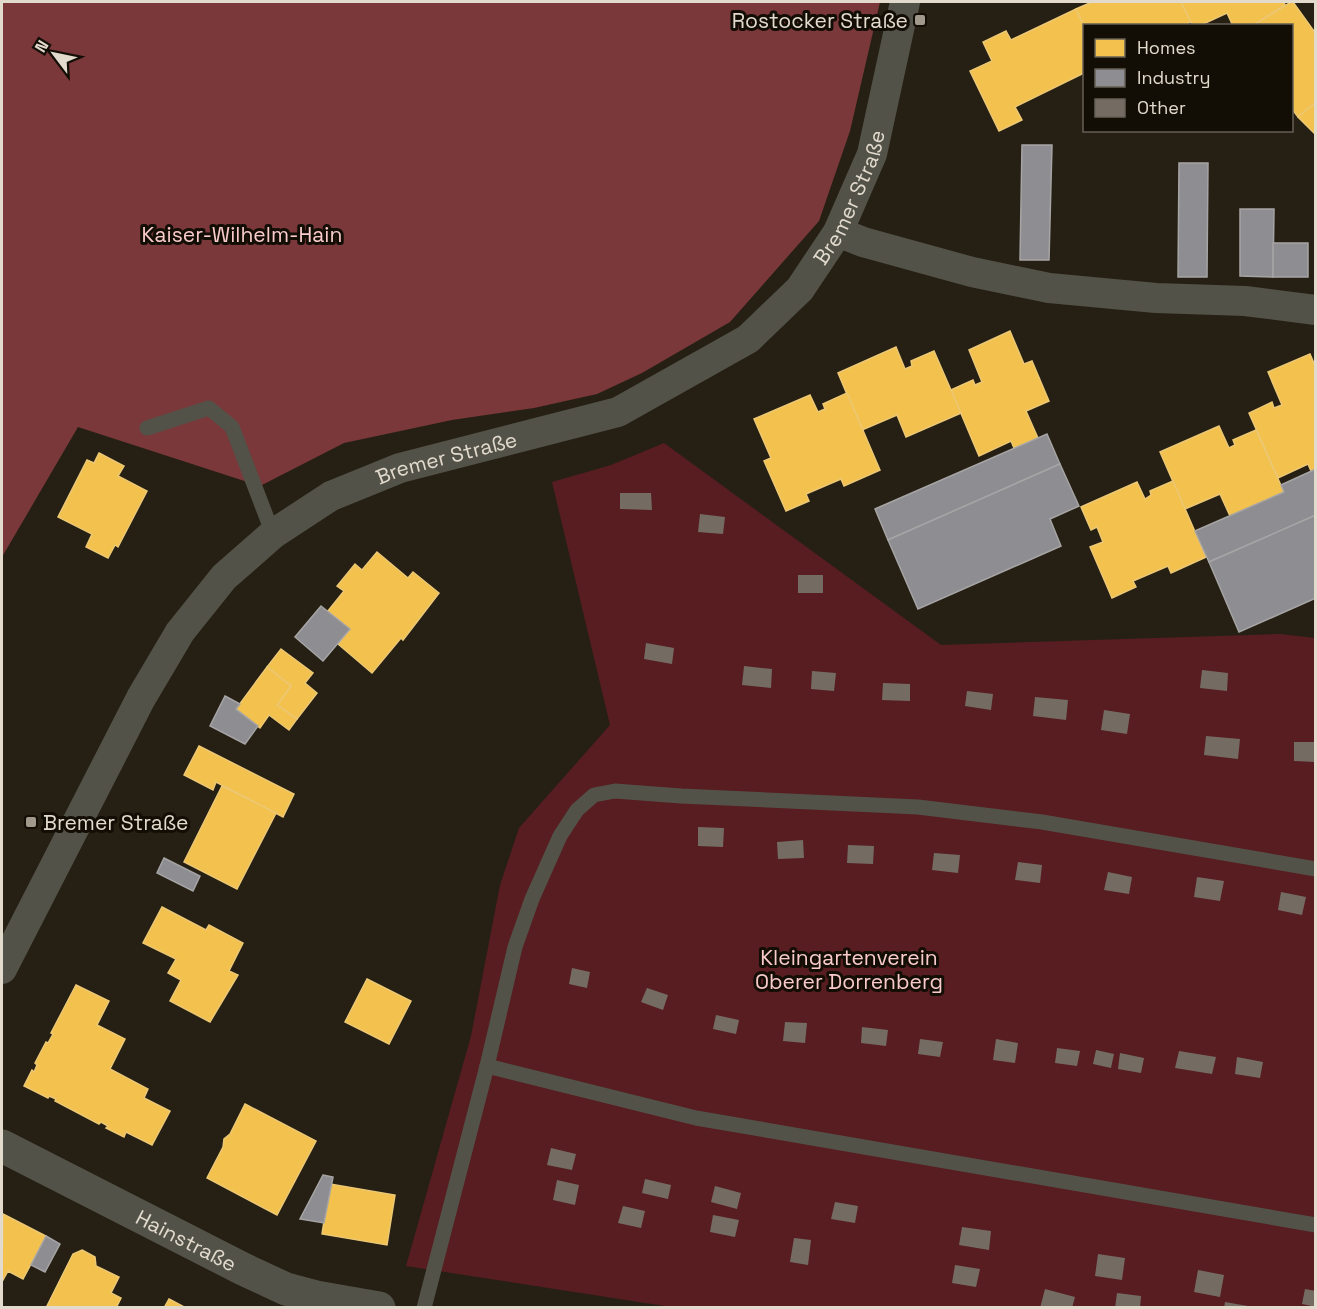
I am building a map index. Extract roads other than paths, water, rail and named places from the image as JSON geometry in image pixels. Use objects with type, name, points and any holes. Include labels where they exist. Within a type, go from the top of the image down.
[{"type":"street","name":"Bremer Straße","points":[[2,969],[141,698],[180,632],[224,577],[273,534],[331,496],[400,468],[618,412],[748,339],[800,289],[838,232],[872,154],[905,2]]},
{"type":"street","points":[[838,232],[863,242],[972,272],[1049,288],[1156,298],[1245,301],[1316,310]]},
{"type":"street","name":"Hainstraße","points":[[2,1146],[286,1289],[316,1297],[379,1308]]},
{"type":"lane","points":[[147,428],[209,408],[232,427],[273,534]]},
{"type":"lane","points":[[424,1308],[487,1066],[515,947],[532,899],[560,836],[577,810],[594,795],[615,791],[918,807],[1041,822],[1316,869]]},
{"type":"lane","points":[[487,1066],[696,1118],[1316,1225]]},
{"type":"place","name":"Rostocker Straße","points":[[920,20]]},
{"type":"place","name":"Bremer Straße","points":[[31,822]]},
{"type":"park label","name":"Kaiser-Wilhelm-Hain","points":[[242,234]]},
{"type":"park label","name":"Kleingartenverein Oberer Dorrenberg","points":[[849,969]]}]
